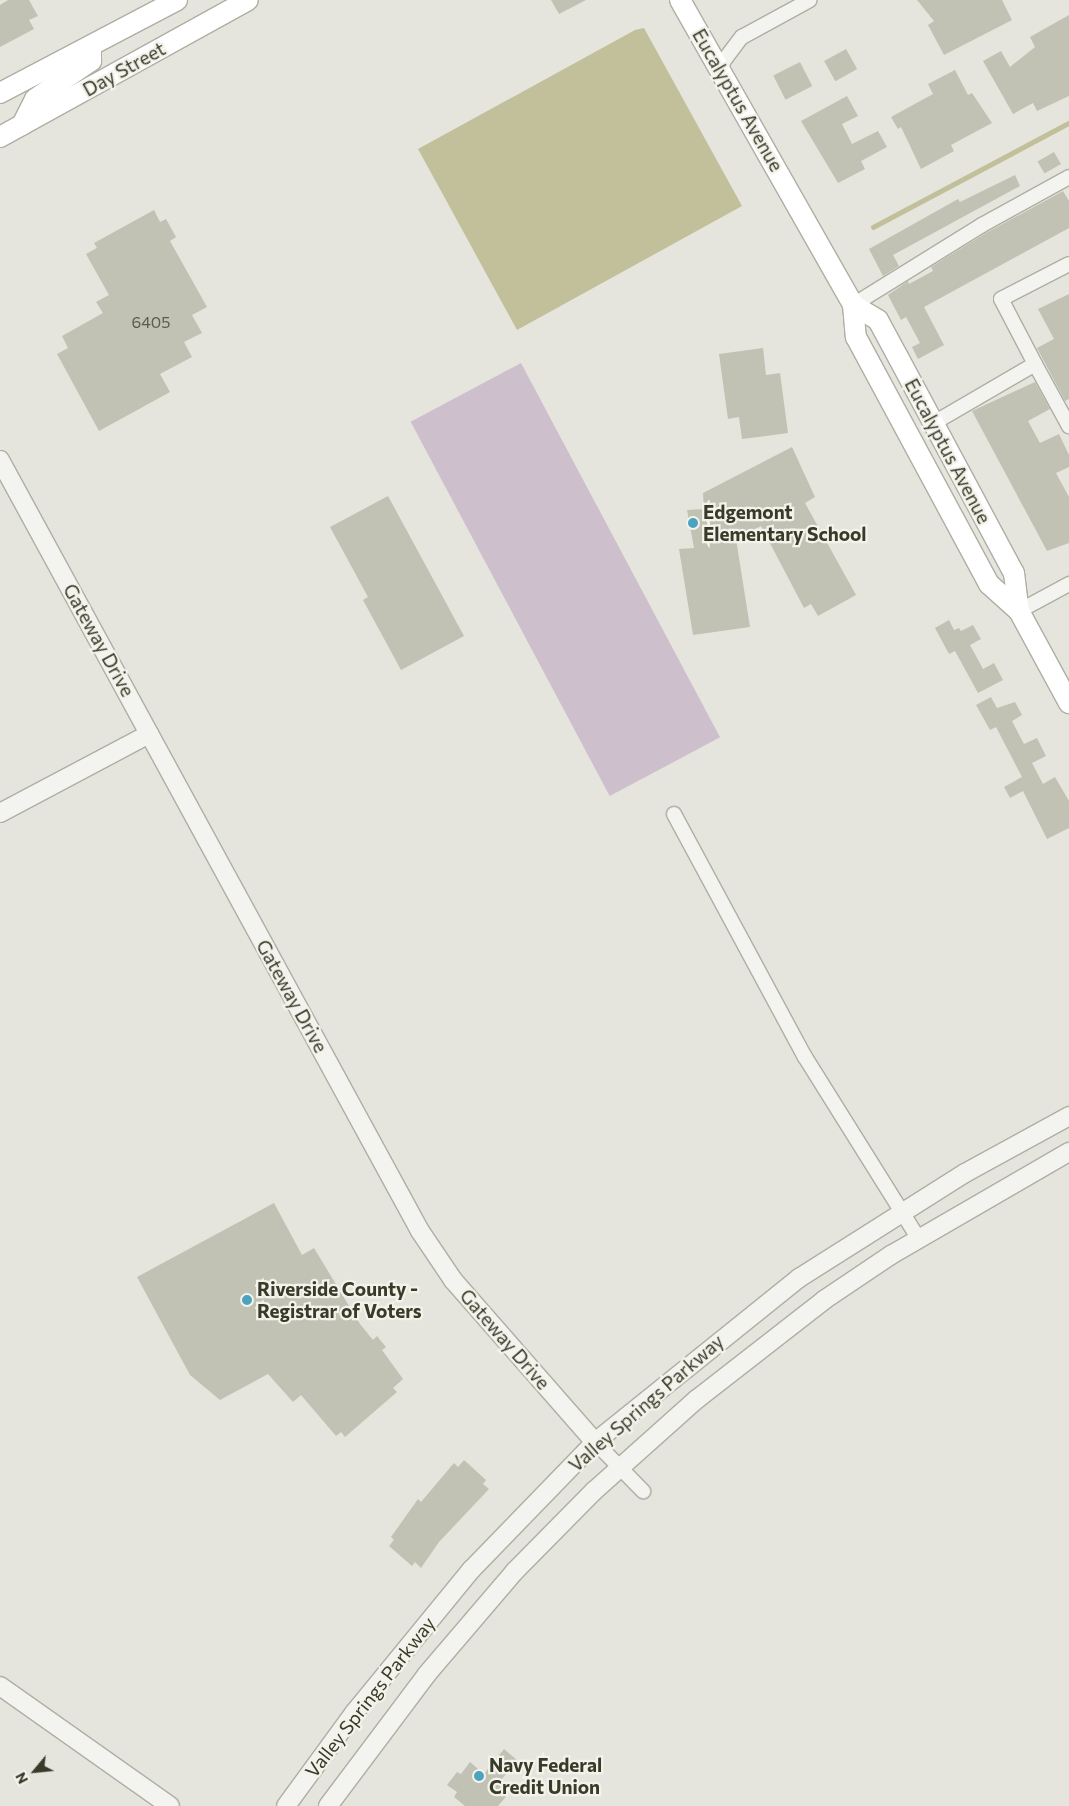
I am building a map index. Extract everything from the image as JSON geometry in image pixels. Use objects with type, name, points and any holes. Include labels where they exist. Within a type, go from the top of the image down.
[{"type":"main road","name":"Day Street","points":[[0,93],[176,0]]},
{"type":"main road","name":"Day Street","points":[[0,137],[234,5],[248,0]]},
{"type":"main road","name":"Eucalyptus Avenue","points":[[680,0],[853,305],[856,337],[989,584],[1019,611],[1069,703]]},
{"type":"main road","points":[[22,125],[35,99],[91,61],[91,46]]},
{"type":"main road","name":"Eucalyptus Avenue","points":[[853,305],[878,320],[932,424],[1014,573],[1019,611]]},
{"type":"street","points":[[719,67],[742,37],[810,0]]},
{"type":"street","points":[[853,305],[982,225],[1069,177]]},
{"type":"street","points":[[1069,264],[1001,299],[1069,426]]},
{"type":"street","points":[[932,424],[1035,364]]},
{"type":"street","name":"Gateway Drive","points":[[0,460],[420,1231],[453,1280],[595,1442],[643,1491]]},
{"type":"street","points":[[1019,611],[1069,584]]},
{"type":"street","points":[[0,813],[149,734]]},
{"type":"street","points":[[674,814],[805,1057],[918,1238]]},
{"type":"street","name":"Valley Springs Parkway","points":[[286,1806],[354,1713],[472,1569],[595,1442],[799,1278],[902,1211],[1069,1116]]},
{"type":"street","name":"Valley Springs Parkway","points":[[328,1806],[426,1674],[515,1571],[620,1467],[761,1347],[824,1300],[918,1238],[1069,1152]]},
{"type":"street","points":[[0,1686],[170,1806]]},
{"type":"shaded area","points":[[644,28],[742,206],[517,330],[418,149],[635,30]]},
{"type":"shaded area","points":[[521,363],[720,737],[610,796],[411,422]]},
{"type":"building","points":[[8,0],[29,0],[38,16],[29,20],[34,29],[0,47],[0,5]]},
{"type":"building","points":[[551,0],[586,0],[559,14]]},
{"type":"building","points":[[917,0],[1002,0],[1012,20],[944,55],[928,25],[934,21]]},
{"type":"building","points":[[1069,15],[1069,96],[1037,111],[1033,103],[1013,114],[983,61],[1001,51],[1010,67],[1035,47],[1030,37]]},
{"type":"building","points":[[846,49],[857,69],[835,81],[824,61]]},
{"type":"building","points":[[800,62],[812,86],[786,100],[773,76]]},
{"type":"building","points":[[955,70],[968,95],[972,93],[992,123],[951,145],[954,151],[921,169],[901,127],[898,129],[891,117],[933,94],[928,84]]},
{"type":"building","points":[[847,96],[858,116],[842,124],[852,144],[878,131],[887,147],[861,161],[865,169],[838,183],[801,121]]},
{"type":"building","points":[[1054,152],[1061,164],[1045,174],[1038,162]]},
{"type":"building","points":[[1015,175],[1020,186],[893,255],[899,266],[883,276],[869,249],[958,199],[960,202]]},
{"type":"building","points":[[1063,191],[1069,201],[1069,228],[924,307],[944,345],[918,359],[912,347],[920,343],[906,317],[901,320],[888,295],[908,281],[909,284],[933,271],[931,267],[986,233]]},
{"type":"building","points":[[154,210],[160,222],[166,219],[176,237],[170,241],[207,307],[192,315],[202,333],[184,342],[192,357],[160,374],[170,392],[99,431],[57,354],[68,348],[62,336],[103,313],[96,302],[109,295],[86,254],[97,248],[94,243]]},
{"type":"building","points":[[1069,294],[1069,399],[1065,401],[1037,348],[1054,339],[1038,309]]},
{"type":"building","points":[[763,348],[766,375],[780,373],[788,433],[742,439],[739,417],[728,419],[719,354]]},
{"type":"building","points":[[1035,382],[1050,409],[1028,421],[1040,443],[1059,434],[1069,455],[1069,467],[1056,473],[1069,497],[1069,543],[1047,551],[972,411]]},
{"type":"building","points":[[792,447],[815,497],[805,503],[856,595],[818,616],[811,604],[804,608],[761,526],[736,539],[750,627],[693,635],[679,549],[694,548],[687,510],[704,509],[703,493]]},
{"type":"building","points":[[388,496],[464,636],[401,670],[363,600],[368,597],[330,527]]},
{"type":"building","points":[[949,620],[954,630],[959,628],[961,631],[973,625],[981,639],[970,645],[983,669],[994,663],[1003,680],[978,693],[955,651],[949,654],[935,628]]},
{"type":"building","points":[[991,697],[997,708],[1015,702],[1022,715],[1012,721],[1024,744],[1037,738],[1046,756],[1032,763],[1043,784],[1055,777],[1069,801],[1069,828],[1047,839],[1023,791],[1010,798],[1004,787],[1022,777],[996,727],[990,730],[976,705]]},
{"type":"building","name":"Riverside County - Registrar of Voters","points":[[274,1203],[302,1255],[314,1248],[360,1324],[373,1340],[377,1336],[386,1347],[382,1350],[403,1379],[393,1388],[397,1392],[345,1437],[341,1432],[336,1436],[301,1395],[293,1402],[268,1374],[220,1400],[190,1375],[137,1277]]},
{"type":"building","points":[[464,1460],[486,1480],[483,1484],[489,1489],[439,1542],[421,1568],[415,1562],[412,1566],[389,1546],[394,1540],[391,1537],[418,1499],[421,1502],[454,1463],[458,1467]]},
{"type":"building","name":"Navy Federal Credit Union","points":[[504,1749],[517,1760],[498,1784],[509,1793],[498,1806],[465,1806],[454,1797],[457,1792],[447,1785],[457,1772],[461,1774],[470,1762],[484,1774]]},
{"type":"waterway","points":[[873,227],[1069,123]]},
{"type":"place","name":"Edgemont Elementary School","points":[[693,523]]},
{"type":"place","name":"Riverside County - Registrar of Voters","points":[[247,1300]]},
{"type":"place","name":"Navy Federal Credit Union","points":[[479,1776]]}]
